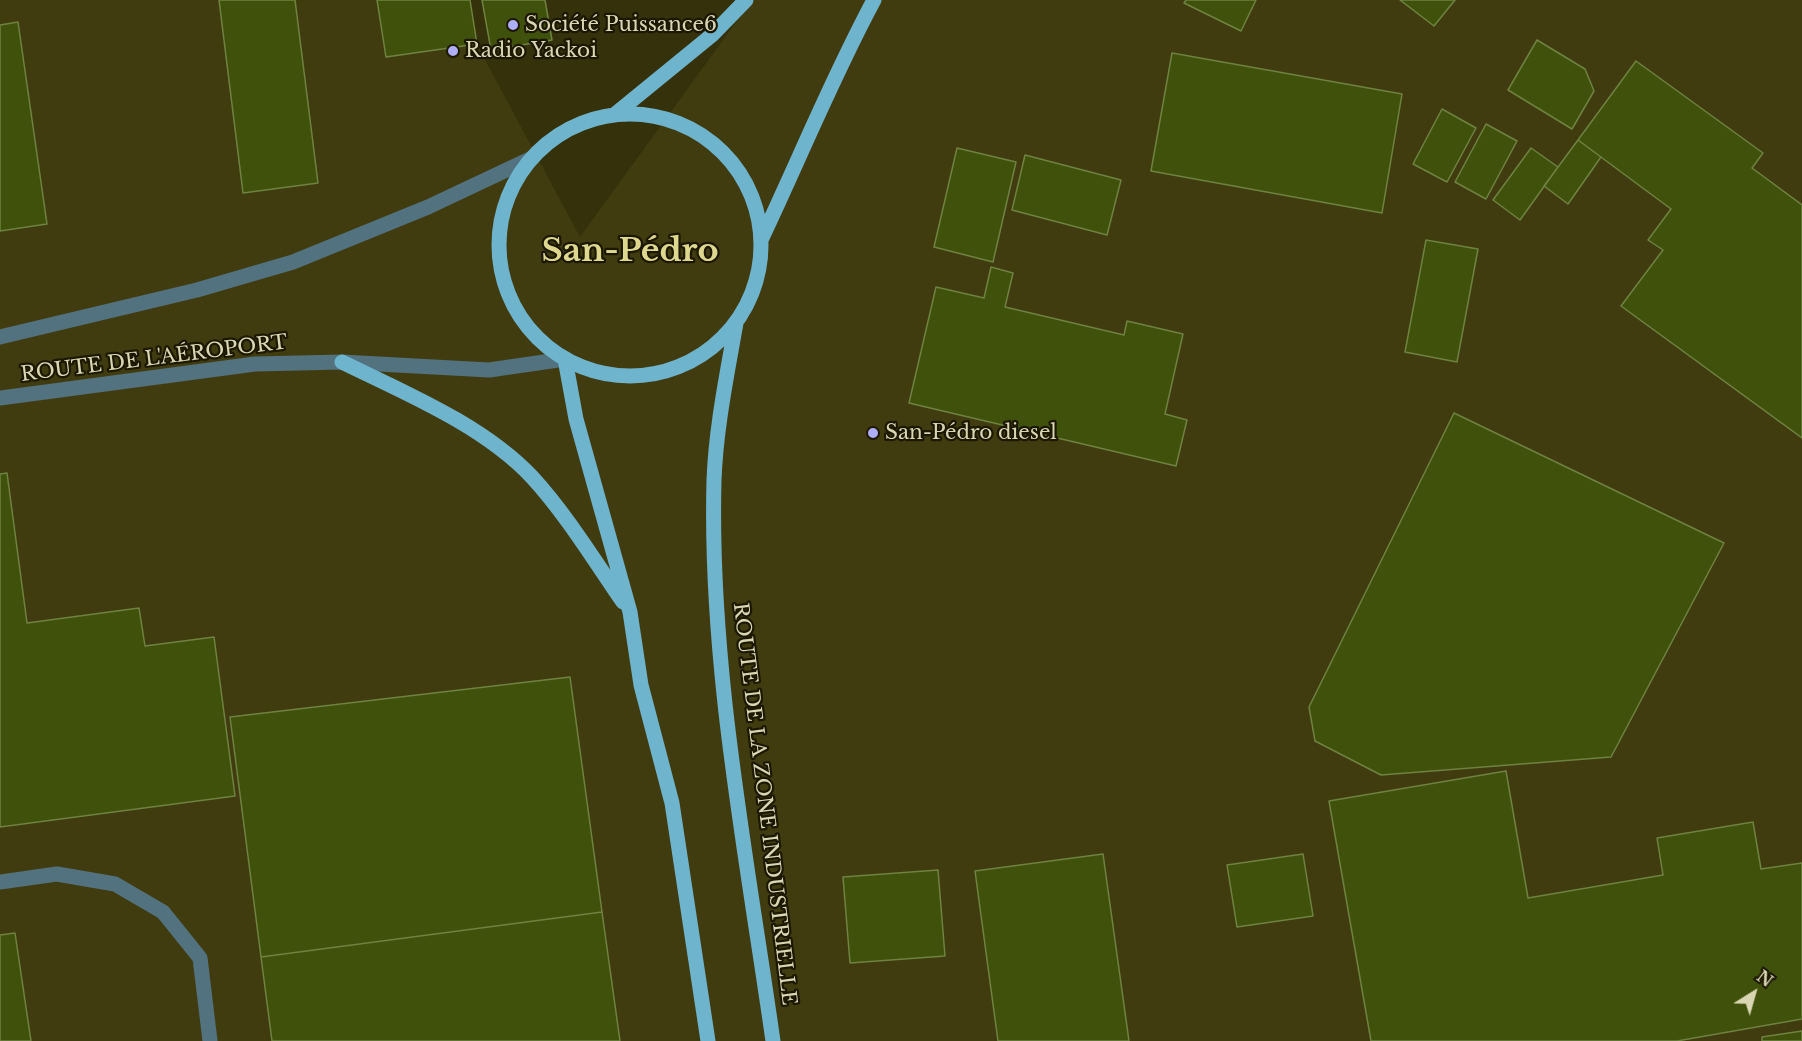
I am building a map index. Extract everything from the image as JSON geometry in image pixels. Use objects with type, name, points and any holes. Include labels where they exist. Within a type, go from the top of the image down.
[{"type":"main road","points":[[614,115],[687,57],[746,0]]},
{"type":"main road","points":[[761,240],[750,194],[739,172],[705,138],[685,126],[662,118],[638,114],[614,115],[591,120],[569,129],[549,142],[532,158],[517,178],[506,202],[500,227],[499,252],[503,278],[512,302],[526,324],[543,343],[586,369],[634,376],[658,374],[702,355],[720,341],[736,323],[755,284],[761,240],[812,134],[849,47],[874,0]]},
{"type":"main road","name":"ROUTE DE LA ZONE INDUSTRIELLE","points":[[736,323],[717,432],[714,480],[720,656],[773,1041]]},
{"type":"main road","points":[[565,358],[576,419],[630,612],[641,685],[672,802],[708,1041]]},
{"type":"main road","points":[[342,362],[418,400],[494,444],[531,477],[630,612]]},
{"type":"street","points":[[0,337],[197,290],[293,262],[428,207],[532,158]]},
{"type":"street","name":"ROUTE DE L'AÉROPORT","points":[[0,398],[255,364],[342,362],[489,370],[565,358]]},
{"type":"street","points":[[0,882],[57,874],[116,884],[163,912],[200,958],[210,1041]]},
{"type":"shaded area","points":[[0,0],[453,0],[580,237],[752,0],[1802,0],[1802,1041],[0,1041]]},
{"type":"building","points":[[219,0],[295,0],[318,183],[243,193]]},
{"type":"building","points":[[377,0],[470,0],[477,44],[386,57]]},
{"type":"building","points":[[482,0],[545,0],[552,40],[491,50]]},
{"type":"building","points":[[1186,0],[1256,0],[1241,31],[1184,3]]},
{"type":"building","points":[[1400,0],[1455,0],[1434,26]]},
{"type":"building","points":[[18,22],[47,224],[0,231],[0,25]]},
{"type":"building","points":[[1537,40],[1585,69],[1594,91],[1572,129],[1508,90]]},
{"type":"building","points":[[1172,53],[1402,94],[1382,213],[1151,171]]},
{"type":"building","points":[[1636,61],[1763,153],[1752,168],[1802,205],[1802,438],[1621,306],[1663,250],[1648,240],[1671,209],[1578,140]]},
{"type":"building","points":[[1442,109],[1476,128],[1447,182],[1413,164]]},
{"type":"building","points":[[1486,124],[1517,141],[1486,199],[1455,182]]},
{"type":"building","points":[[1578,140],[1601,157],[1568,204],[1544,186]]},
{"type":"building","points":[[957,148],[1016,162],[993,262],[934,247]]},
{"type":"building","points":[[1531,148],[1558,167],[1520,220],[1493,200]]},
{"type":"building","points":[[1025,155],[1121,180],[1107,235],[1012,210]]},
{"type":"building","points":[[1426,240],[1478,249],[1457,362],[1405,352]]},
{"type":"building","points":[[991,267],[1013,273],[1005,307],[1124,335],[1127,321],[1183,334],[1165,414],[1187,420],[1176,466],[909,403],[936,287],[984,298]]},
{"type":"building","points":[[1454,413],[1724,543],[1611,757],[1381,775],[1315,741],[1309,707]]},
{"type":"building","points":[[7,473],[27,623],[139,608],[145,646],[214,637],[235,796],[0,827],[0,474]]},
{"type":"building","points":[[570,677],[602,912],[261,957],[230,717]]},
{"type":"building","points":[[1506,771],[1528,898],[1663,875],[1657,838],[1753,822],[1761,869],[1802,863],[1802,1019],[1677,1041],[1371,1041],[1329,801]]},
{"type":"building","points":[[1103,854],[1129,1041],[998,1041],[975,871]]},
{"type":"building","points":[[1303,854],[1313,916],[1237,927],[1227,865]]},
{"type":"building","points":[[938,870],[945,956],[850,963],[843,877]]},
{"type":"building","points":[[602,912],[620,1041],[272,1041],[261,957]]},
{"type":"building","points":[[15,933],[31,1041],[0,1041],[0,935]]},
{"type":"building","points":[[1802,1031],[1802,1041],[1762,1041],[1762,1037]]},
{"type":"place","name":"Société Puissance6","points":[[513,25]]},
{"type":"place","name":"Radio Yackoi","points":[[453,51]]},
{"type":"place","name":"San-Pédro diesel","points":[[873,433]]},
{"type":"district","name":"San-Pédro","points":[[630,252]]}]
